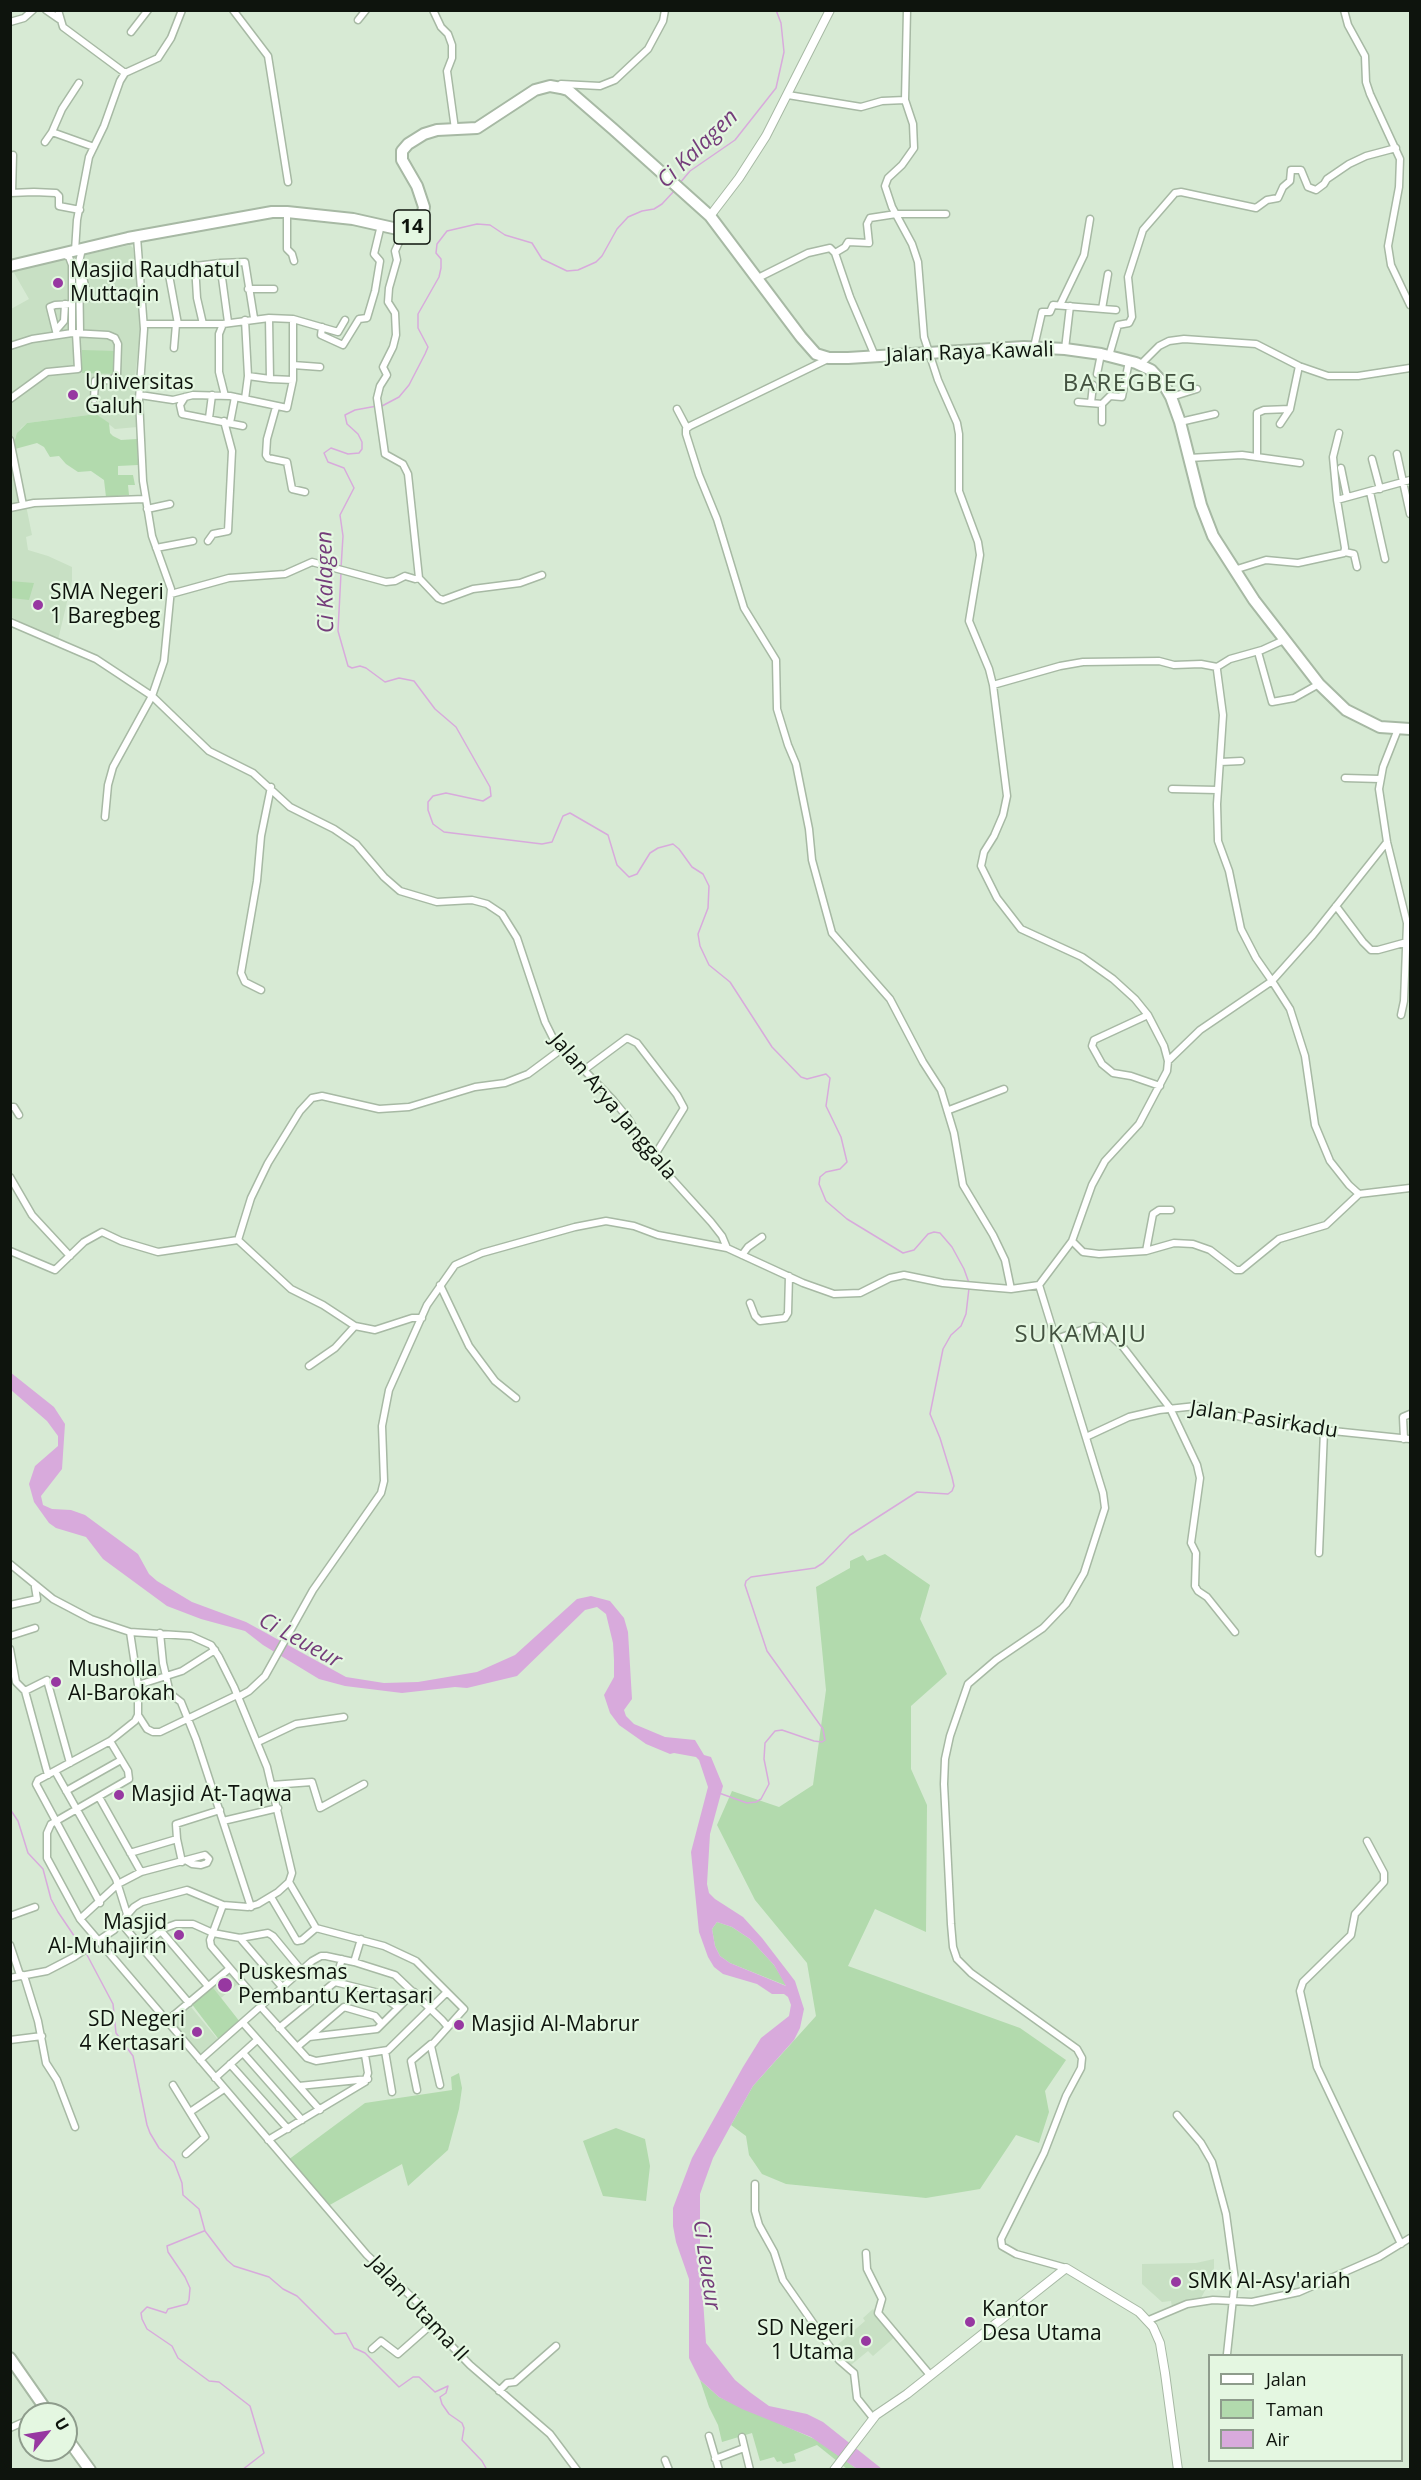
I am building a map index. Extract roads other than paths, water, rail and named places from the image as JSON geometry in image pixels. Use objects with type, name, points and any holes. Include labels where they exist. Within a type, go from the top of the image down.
[{"type":"highway","name":"14","points":[[10,266],[137,237],[259,214],[287,212],[353,219],[396,229],[405,228],[420,221],[424,207],[417,186],[403,165],[402,151],[408,144],[430,132],[477,128],[543,87]]},
{"type":"highway","points":[[543,87],[568,90],[710,216],[809,347],[816,354],[829,358]]},
{"type":"highway","name":"Jalan Raya Kawali","points":[[829,358],[1034,347],[1105,355],[1151,370],[1163,383],[1171,397],[1180,422],[1201,505],[1213,536],[1233,570],[1319,684],[1346,710],[1380,727],[1410,729]]},
{"type":"highway","points":[[10,2358],[37,2402]]},
{"type":"highway","points":[[78,2453],[90,2469]]},
{"type":"street","points":[[10,22],[24,18],[33,10]]},
{"type":"street","points":[[46,10],[60,19]]},
{"type":"street","points":[[58,10],[63,27],[125,73]]},
{"type":"street","points":[[131,32],[148,10]]},
{"type":"street","points":[[233,10],[268,56],[288,183]]},
{"type":"street","points":[[358,20],[366,10]]},
{"type":"street","points":[[433,10],[452,45],[452,58],[447,71],[455,129]]},
{"type":"street","points":[[543,87],[559,84],[600,86],[615,80],[648,49],[663,21],[665,10]]},
{"type":"street","points":[[710,216],[739,178],[788,95],[830,10]]},
{"type":"street","points":[[907,10],[905,100],[914,128],[914,148],[885,183],[918,262],[924,337],[928,354],[957,423],[959,491],[978,542],[980,555],[969,621],[989,669],[993,686],[1006,796],[1003,815],[981,860],[983,873],[997,898],[1021,929],[1082,957],[1120,986],[1148,1015],[1164,1046],[1168,1061]]},
{"type":"street","points":[[1344,10],[1348,25],[1365,56],[1366,82],[1370,94],[1400,159],[1401,173],[1388,246],[1389,255],[1410,305]]},
{"type":"street","points":[[10,399],[47,372],[78,369],[76,333],[80,210],[89,157],[125,73],[158,58],[171,38],[180,11]]},
{"type":"street","points":[[45,142],[79,83]]},
{"type":"street","points":[[788,95],[861,107],[905,100]]},
{"type":"street","points":[[52,132],[94,147]]},
{"type":"street","points":[[1097,375],[1118,325],[1129,323],[1132,317],[1128,277],[1143,230],[1175,193],[1181,192],[1256,208],[1267,200],[1278,198],[1283,187],[1290,180],[1291,170],[1300,169],[1308,187],[1316,190],[1324,184],[1327,178],[1349,164],[1396,147]]},
{"type":"street","points":[[13,155],[11,193],[57,194],[59,206],[80,210]]},
{"type":"street","points":[[287,212],[287,249],[294,261]]},
{"type":"street","points":[[835,253],[845,247],[848,242],[869,243],[867,224],[870,218],[896,214],[946,214]]},
{"type":"street","points":[[1060,305],[1082,262],[1090,219]]},
{"type":"street","points":[[322,327],[321,335],[344,345],[359,319],[367,318],[373,302],[380,261],[374,254],[381,225]]},
{"type":"street","points":[[405,228],[395,251],[397,260],[389,288],[388,302],[395,313],[396,335],[383,367],[387,375],[380,386],[378,402],[385,454],[403,464],[408,474],[419,578],[438,598],[443,600],[473,589],[520,583],[542,575]]},
{"type":"street","points":[[105,817],[108,785],[113,766],[152,696],[164,661],[171,594],[167,575],[156,548],[145,499],[140,395],[144,324],[137,237]]},
{"type":"street","points":[[758,278],[819,249],[830,248],[835,253],[875,357]]},
{"type":"street","points":[[57,332],[64,321],[69,304],[72,265],[69,257],[63,254]]},
{"type":"street","points":[[174,348],[177,324],[170,272],[173,267],[244,261],[254,318]]},
{"type":"street","points":[[220,263],[225,323],[219,334],[219,372],[225,396]]},
{"type":"street","points":[[195,265],[197,298],[203,324]]},
{"type":"street","points":[[79,270],[83,275],[88,298]]},
{"type":"street","points":[[1102,309],[1108,274]]},
{"type":"street","points":[[248,290],[274,289]]},
{"type":"street","points":[[57,332],[50,309],[55,305],[69,304]]},
{"type":"street","points":[[69,304],[76,333]]},
{"type":"street","points":[[1034,347],[1042,312],[1050,312],[1052,306],[1116,310]]},
{"type":"street","points":[[1065,349],[1070,306]]},
{"type":"street","points":[[144,324],[225,323],[269,318],[293,319],[339,332],[345,320]]},
{"type":"street","points":[[269,318],[270,379]]},
{"type":"street","points":[[140,395],[173,400],[185,397],[225,396],[288,408],[293,380],[293,319]]},
{"type":"street","points":[[244,320],[248,376],[245,399]]},
{"type":"street","points":[[10,346],[57,332],[108,335],[115,338],[118,344],[117,375],[111,380],[95,381],[94,399]]},
{"type":"street","points":[[1102,422],[1102,404],[1109,397],[1123,395],[1134,363],[1169,341],[1184,339],[1256,344],[1286,357],[1299,366],[1341,378],[1410,368]]},
{"type":"street","points":[[687,428],[829,358]]},
{"type":"street","points":[[293,365],[320,367]]},
{"type":"street","points":[[1280,424],[1290,409],[1299,366]]},
{"type":"street","points":[[248,376],[293,380]]},
{"type":"street","points":[[1091,403],[1093,385]]},
{"type":"street","points":[[1171,397],[1197,389]]},
{"type":"street","points":[[209,418],[212,395]]},
{"type":"street","points":[[185,397],[180,405],[180,413],[243,426]]},
{"type":"street","points":[[208,541],[213,534],[227,532],[228,528],[232,451],[227,440],[227,422],[235,397]]},
{"type":"street","points":[[1078,402],[1102,404]]},
{"type":"street","points":[[276,407],[267,439],[266,455],[268,458],[287,462],[292,489],[304,492]]},
{"type":"street","points":[[676,409],[687,428],[688,441],[717,519],[744,608],[776,660],[777,709],[796,764],[809,829],[812,860],[832,933],[896,1007],[923,1062],[941,1090],[949,1110],[963,1185],[1005,1260],[1011,1289]]},
{"type":"street","points":[[1257,457],[1257,413],[1264,410],[1290,409]]},
{"type":"street","points":[[1180,422],[1215,414]]},
{"type":"street","points":[[1339,432],[1333,457],[1336,500],[1345,552]]},
{"type":"street","points":[[10,440],[23,505]]},
{"type":"street","points":[[1397,454],[1407,481],[1410,514]]},
{"type":"street","points":[[1189,458],[1232,455],[1300,463]]},
{"type":"street","points":[[1372,459],[1380,489]]},
{"type":"street","points":[[1341,468],[1347,497]]},
{"type":"street","points":[[1336,500],[1407,481]]},
{"type":"street","points":[[1370,492],[1385,559]]},
{"type":"street","points":[[10,508],[23,505],[145,499]]},
{"type":"street","points":[[147,509],[170,504]]},
{"type":"street","points":[[156,548],[193,542]]},
{"type":"street","points":[[1233,570],[1266,560],[1298,563],[1345,552],[1354,554],[1357,567]]},
{"type":"street","points":[[171,594],[228,578],[285,574],[312,562],[386,582],[405,576],[419,578]]},
{"type":"street","name":"Jalan Arya Janggala","points":[[11,623],[96,659],[152,696],[209,751],[253,773],[290,807],[334,829],[356,844],[384,877],[400,891],[437,902],[472,900],[487,903],[502,914],[517,938],[545,1022],[553,1038],[627,1117],[653,1158],[711,1222],[722,1236],[727,1248]]},
{"type":"street","points":[[993,686],[1060,666],[1083,662],[1159,661],[1218,667],[1242,654],[1258,652],[1284,640]]},
{"type":"street","points":[[1258,652],[1272,702],[1294,698],[1319,684]]},
{"type":"street","points":[[1218,667],[1223,715],[1217,790],[1218,841],[1231,878],[1238,917],[1247,943],[1290,1009],[1305,1056],[1310,1097],[1319,1138],[1330,1161],[1348,1185],[1359,1194]]},
{"type":"street","points":[[1398,729],[1380,779],[1380,805],[1407,923],[1404,1001],[1401,1015]]},
{"type":"street","points":[[1220,762],[1241,761]]},
{"type":"street","points":[[1345,778],[1380,779]]},
{"type":"street","points":[[261,990],[245,982],[241,973],[257,881],[261,836],[271,788]]},
{"type":"street","points":[[1172,789],[1217,790]]},
{"type":"street","points":[[138,1715],[147,1729],[156,1733],[238,1696],[259,1683],[277,1656],[313,1590],[381,1493],[384,1481],[382,1442],[384,1410],[389,1390],[428,1305],[451,1269],[471,1258],[591,1223],[606,1221],[658,1235],[727,1248],[826,1292],[843,1295],[860,1293],[897,1275],[910,1275],[962,1285],[1011,1289],[1039,1285],[1072,1241],[1092,1185],[1105,1161],[1139,1124],[1160,1086],[1168,1061],[1200,1030],[1272,981],[1387,842]]},
{"type":"street","points":[[1336,906],[1359,939],[1371,950],[1407,942]]},
{"type":"street","points":[[1148,1015],[1094,1040],[1092,1046],[1102,1064],[1113,1073],[1131,1076],[1160,1086]]},
{"type":"street","points":[[584,1070],[627,1038],[637,1043],[677,1095],[684,1108],[653,1158]]},
{"type":"street","points":[[238,1240],[251,1198],[268,1164],[300,1111],[312,1098],[322,1096],[379,1109],[409,1107],[475,1087],[505,1083],[528,1074],[563,1048]]},
{"type":"street","points":[[949,1110],[1004,1089]]},
{"type":"street","points":[[10,1107],[14,1107],[19,1115]]},
{"type":"street","points":[[10,1177],[32,1215],[70,1256]]},
{"type":"street","points":[[1072,1241],[1083,1252],[1099,1254],[1146,1251],[1174,1243],[1193,1244],[1210,1250],[1236,1270],[1241,1270],[1279,1239],[1326,1225],[1359,1194],[1410,1188]]},
{"type":"street","points":[[1146,1251],[1153,1214],[1159,1210],[1171,1210]]},
{"type":"street","points":[[10,1251],[53,1270],[59,1268],[88,1239],[102,1232],[121,1241],[158,1252],[238,1240]]},
{"type":"street","points":[[742,1255],[748,1247],[762,1237]]},
{"type":"street","points":[[238,1240],[291,1289],[323,1305],[355,1326],[375,1330],[412,1318],[422,1318]]},
{"type":"street","points":[[750,1303],[755,1316],[760,1321],[784,1318],[788,1313],[789,1276]]},
{"type":"street","points":[[440,1285],[470,1346],[495,1381],[516,1398]]},
{"type":"street","points":[[1039,1285],[1106,1502],[1084,1573],[1075,1592],[1056,1617],[996,1660],[968,1684],[950,1736],[945,1759],[944,1784],[952,1935],[957,1959],[971,1973],[1077,2049],[1082,2058],[1081,2068],[1066,2096],[1044,2153],[1001,2238],[1002,2246],[1016,2254],[1066,2268],[1140,2312],[1149,2320],[1160,2343],[1178,2469]]},
{"type":"street","points":[[309,1366],[334,1348],[355,1326]]},
{"type":"street","points":[[1056,1340],[1093,1326],[1101,1327],[1123,1347],[1170,1408],[1197,1465],[1200,1478],[1191,1543],[1196,1553],[1195,1586],[1207,1597],[1235,1632]]},
{"type":"street","name":"Jalan Pasirkadu","points":[[1086,1437],[1129,1417],[1170,1408],[1196,1406],[1275,1425],[1407,1439]]},
{"type":"street","points":[[1407,1439],[1404,1417],[1410,1414]]},
{"type":"street","points":[[1319,1552],[1324,1431]]},
{"type":"street","points":[[10,1564],[35,1586],[78,1613],[130,1632],[160,1633],[199,1638],[208,1642],[215,1650],[258,1742],[272,1785],[292,1868],[290,1882],[271,1897],[251,1906],[240,1908],[223,1905],[194,1891],[185,1890],[139,1904],[127,1914],[121,1923],[84,1951],[47,1971],[10,1978]]},
{"type":"street","points":[[10,1605],[37,1599],[35,1586]]},
{"type":"street","points":[[10,1636],[35,1628]]},
{"type":"street","points":[[100,1903],[36,1787],[37,1782],[48,1775],[110,1741],[132,1726],[138,1715],[138,1685],[130,1632]]},
{"type":"street","points":[[160,1633],[171,1693],[181,1702],[188,1719],[251,1906]]},
{"type":"street","points":[[10,1649],[16,1682],[25,1691],[48,1775]]},
{"type":"street","points":[[138,1685],[167,1678],[196,1664],[215,1650]]},
{"type":"street","points":[[25,1691],[48,1680],[70,1763]]},
{"type":"street","points":[[258,1742],[296,1724],[344,1717]]},
{"type":"street","points":[[55,1821],[129,1779],[110,1741]]},
{"type":"street","points":[[66,1791],[121,1760]]},
{"type":"street","points":[[55,1771],[118,1884],[127,1914]]},
{"type":"street","points":[[272,1785],[312,1782],[320,1808],[364,1784]]},
{"type":"street","points":[[99,1797],[141,1872]]},
{"type":"street","points":[[224,1821],[278,1808]]},
{"type":"street","points":[[81,1919],[118,1884],[141,1872],[184,1861],[177,1839],[176,1824],[220,1810]]},
{"type":"street","name":"Jalan Utama II","points":[[55,1821],[48,1828],[46,1855],[81,1919],[98,1941],[367,2255],[421,2306],[432,2324],[454,2349],[550,2434],[577,2469]]},
{"type":"street","points":[[130,1853],[177,1839]]},
{"type":"street","points":[[1367,1841],[1384,1873],[1384,1882],[1355,1914],[1351,1935],[1303,1982],[1300,1991],[1317,2067],[1401,2244]]},
{"type":"street","points":[[290,1882],[316,1928],[361,1939],[412,1958],[465,2010],[411,2061],[417,2090]]},
{"type":"street","points":[[271,1897],[297,1941],[316,1928]]},
{"type":"street","points":[[223,1905],[211,1946],[279,2028],[307,2058],[313,2061],[385,2051],[447,1992]]},
{"type":"street","points":[[10,1916],[35,1907]]},
{"type":"street","points":[[121,1923],[189,2003]]},
{"type":"street","points":[[141,1947],[171,1925],[188,1924],[213,1933],[240,1938],[270,1933],[302,1971]]},
{"type":"street","points":[[162,1930],[208,1986]]},
{"type":"street","points":[[240,1938],[283,1988]]},
{"type":"street","points":[[354,1962],[361,1939]]},
{"type":"street","points":[[10,1945],[21,1975],[26,1978],[42,2036],[46,2063],[57,2080],[75,2127]]},
{"type":"street","points":[[200,2060],[321,1956],[354,1962],[395,1975],[448,2027]]},
{"type":"street","points":[[279,2028],[335,1982],[342,1959]]},
{"type":"street","points":[[168,2020],[229,1969]]},
{"type":"street","points":[[335,1982],[379,1993],[398,2008]]},
{"type":"street","points":[[309,2037],[368,2031],[382,2024],[414,1992]]},
{"type":"street","points":[[297,2047],[344,2007],[375,2016],[382,2024]]},
{"type":"street","points":[[244,2024],[320,2110]]},
{"type":"street","points":[[10,2040],[42,2036]]},
{"type":"street","points":[[215,2078],[257,2040]]},
{"type":"street","points":[[431,2043],[440,2085]]},
{"type":"street","points":[[385,2051],[392,2092]]},
{"type":"street","points":[[243,2053],[302,2121]]},
{"type":"street","points":[[365,2055],[368,2079]]},
{"type":"street","points":[[230,2064],[288,2129]]},
{"type":"street","points":[[299,2086],[368,2079]]},
{"type":"street","points":[[268,2140],[360,2086],[368,2079]]},
{"type":"street","points":[[173,2085],[206,2137],[186,2154]]},
{"type":"street","points":[[190,2112],[224,2089]]},
{"type":"street","points":[[1177,2115],[1201,2143],[1215,2171],[1233,2258],[1233,2300],[1227,2354]]},
{"type":"street","points":[[755,2184],[756,2218],[774,2252],[783,2280],[839,2360],[854,2373],[857,2398],[873,2418]]},
{"type":"street","points":[[1149,2320],[1187,2304],[1213,2300],[1252,2302],[1299,2292],[1379,2257],[1410,2238]]},
{"type":"street","points":[[866,2253],[867,2269],[882,2299],[878,2313],[930,2375]]},
{"type":"street","points":[[836,2468],[873,2418],[1066,2268]]},
{"type":"street","points":[[372,2349],[381,2341],[398,2354],[432,2324]]},
{"type":"street","points":[[500,2390],[506,2384],[516,2382],[556,2346]]},
{"type":"street","points":[[709,2436],[719,2469]]},
{"type":"street","points":[[742,2437],[750,2469]]},
{"type":"street","points":[[715,2459],[744,2448]]},
{"type":"street","points":[[665,2460],[669,2469]]},
{"type":"water","points":[[10,1372],[54,1407],[65,1424],[62,1469],[41,1496],[43,1505],[52,1509],[71,1510],[85,1515],[138,1554],[149,1574],[157,1581],[192,1602],[246,1622],[346,1677],[384,1683],[418,1682],[477,1672],[515,1655],[577,1599],[591,1596],[610,1601],[624,1618],[628,1632],[632,1699],[624,1710],[626,1716],[634,1724],[665,1737],[695,1740],[704,1755],[711,1757],[723,1786],[710,1834],[707,1884],[709,1893],[743,1917],[762,1938],[795,1981],[804,2009],[800,2028],[794,2040],[753,2086],[731,2125],[713,2158],[700,2194],[700,2256],[706,2343],[735,2380],[769,2406],[807,2414],[823,2422],[882,2469],[857,2469],[811,2437],[742,2409],[719,2397],[700,2380],[689,2358],[689,2279],[676,2242],[673,2208],[692,2158],[743,2067],[761,2038],[789,2016],[791,2005],[784,1994],[772,1994],[757,1984],[723,1974],[714,1967],[708,1957],[699,1932],[691,1852],[708,1787],[696,1757],[670,1754],[646,1744],[619,1725],[610,1713],[604,1695],[614,1677],[614,1660],[613,1643],[606,1614],[597,1607],[585,1610],[517,1676],[467,1688],[455,1687],[402,1693],[345,1686],[319,1679],[263,1645],[245,1631],[201,1619],[167,1606],[103,1559],[86,1537],[56,1528],[49,1523],[34,1502],[29,1484],[35,1466],[58,1446],[58,1436],[47,1421],[11,1390]],"holes":[[[717,1922],[732,1927],[750,1939],[774,1965],[786,1986],[730,1963],[720,1956],[715,1946],[712,1929]]]},
{"type":"waterway","name":"Ci Kalagen","points":[[679,184],[690,171],[735,140],[776,88],[784,52],[781,23],[776,10]]},
{"type":"waterway","name":"Ci Kalagen","points":[[382,406],[399,397],[409,385],[428,347],[418,328],[418,314],[439,277],[441,259],[436,253],[437,244],[447,231],[477,224],[490,225],[505,235],[532,243],[542,259],[567,271],[578,270],[596,262],[602,256],[617,229],[628,217],[654,209],[675,190]]},
{"type":"waterway","name":"Ci Kalagen","points":[[341,568],[343,536],[340,515],[354,488],[344,468],[328,462],[324,453],[331,448],[348,454],[359,453],[362,449],[362,442],[358,434],[347,424],[345,415],[355,410],[377,406]]},
{"type":"waterway","name":"Ci Kalagen","points":[[341,573],[338,631],[348,666],[366,668],[385,682],[399,678],[414,681],[435,709],[456,727],[490,787],[491,796],[483,801],[446,793],[433,796],[428,802],[433,824],[444,832],[542,844],[552,842],[563,816],[570,813],[608,835],[617,865],[629,877],[637,874],[650,853],[658,848],[673,844],[679,849],[692,867],[703,874],[709,886],[708,908],[698,934],[700,946],[709,965],[730,982],[772,1047],[801,1077],[807,1079],[826,1074],[830,1078],[826,1106],[841,1137],[847,1162],[840,1169],[826,1172],[820,1177],[819,1184],[826,1201],[847,1219],[903,1253],[914,1250],[928,1234],[940,1233],[952,1247],[969,1283]]},
{"type":"waterway","name":"Ci Kalagen","points":[[719,1793],[747,1803],[761,1799],[769,1784],[764,1759],[765,1743],[775,1731],[782,1730],[814,1741],[825,1740],[823,1729],[767,1651],[745,1585],[746,1581],[751,1577],[815,1568],[823,1563],[850,1535],[917,1492],[948,1494],[952,1491],[954,1486],[952,1477],[930,1414],[943,1349],[951,1335],[961,1326],[966,1314],[969,1288]]},
{"type":"waterway","points":[[10,1809],[18,1821],[28,1853],[43,1869],[51,1899],[83,1949]]},
{"type":"waterway","points":[[86,1953],[113,2004],[116,2033],[133,2056],[150,2133],[159,2148],[174,2162],[182,2183],[183,2195],[199,2209],[205,2231],[227,2260],[234,2266],[269,2277],[283,2289],[297,2296],[335,2334],[346,2333],[354,2348],[365,2353],[399,2387],[413,2377],[419,2377],[435,2392],[448,2386],[446,2393],[440,2397],[442,2404],[449,2414],[462,2423],[464,2428],[462,2440],[482,2461],[487,2470]]},
{"type":"waterway","points":[[204,2231],[167,2246],[168,2252],[190,2288],[187,2304],[168,2309],[166,2313],[147,2307],[141,2313],[147,2329],[172,2346],[178,2358],[209,2381],[219,2382],[250,2406],[264,2453],[242,2470]]},
{"type":"place","name":"Masjid Raudhatul Muttaqin","points":[[58,283]]},
{"type":"place","name":"Universitas Galuh","points":[[73,395]]},
{"type":"place","name":"SMA Negeri 1 Baregbeg","points":[[38,605]]},
{"type":"place","name":"Musholla Al-Barokah","points":[[56,1682]]},
{"type":"place","name":"Masjid At-Taqwa","points":[[119,1795]]},
{"type":"place","name":"Masjid Al-Muhajirin","points":[[179,1935]]},
{"type":"place","name":"Puskesmas Pembantu Kertasari","points":[[225,1985]]},
{"type":"place","name":"Masjid Al-Mabrur","points":[[459,2025]]},
{"type":"place","name":"SD Negeri 4 Kertasari","points":[[197,2032]]},
{"type":"place","name":"SMK Al-Asy'ariah","points":[[1176,2282]]},
{"type":"place","name":"Kantor Desa Utama","points":[[970,2322]]},
{"type":"place","name":"SD Negeri 1 Utama","points":[[866,2341]]},
{"type":"district","name":"BAREGBEG","points":[[1130,384]]},
{"type":"district","name":"SUKAMAJU","points":[[1081,1335]]},
{"type":"water label","name":"Ci Leueur","points":[[300,1641]]},
{"type":"water label","name":"Ci Leueur","points":[[706,2265]]}]
